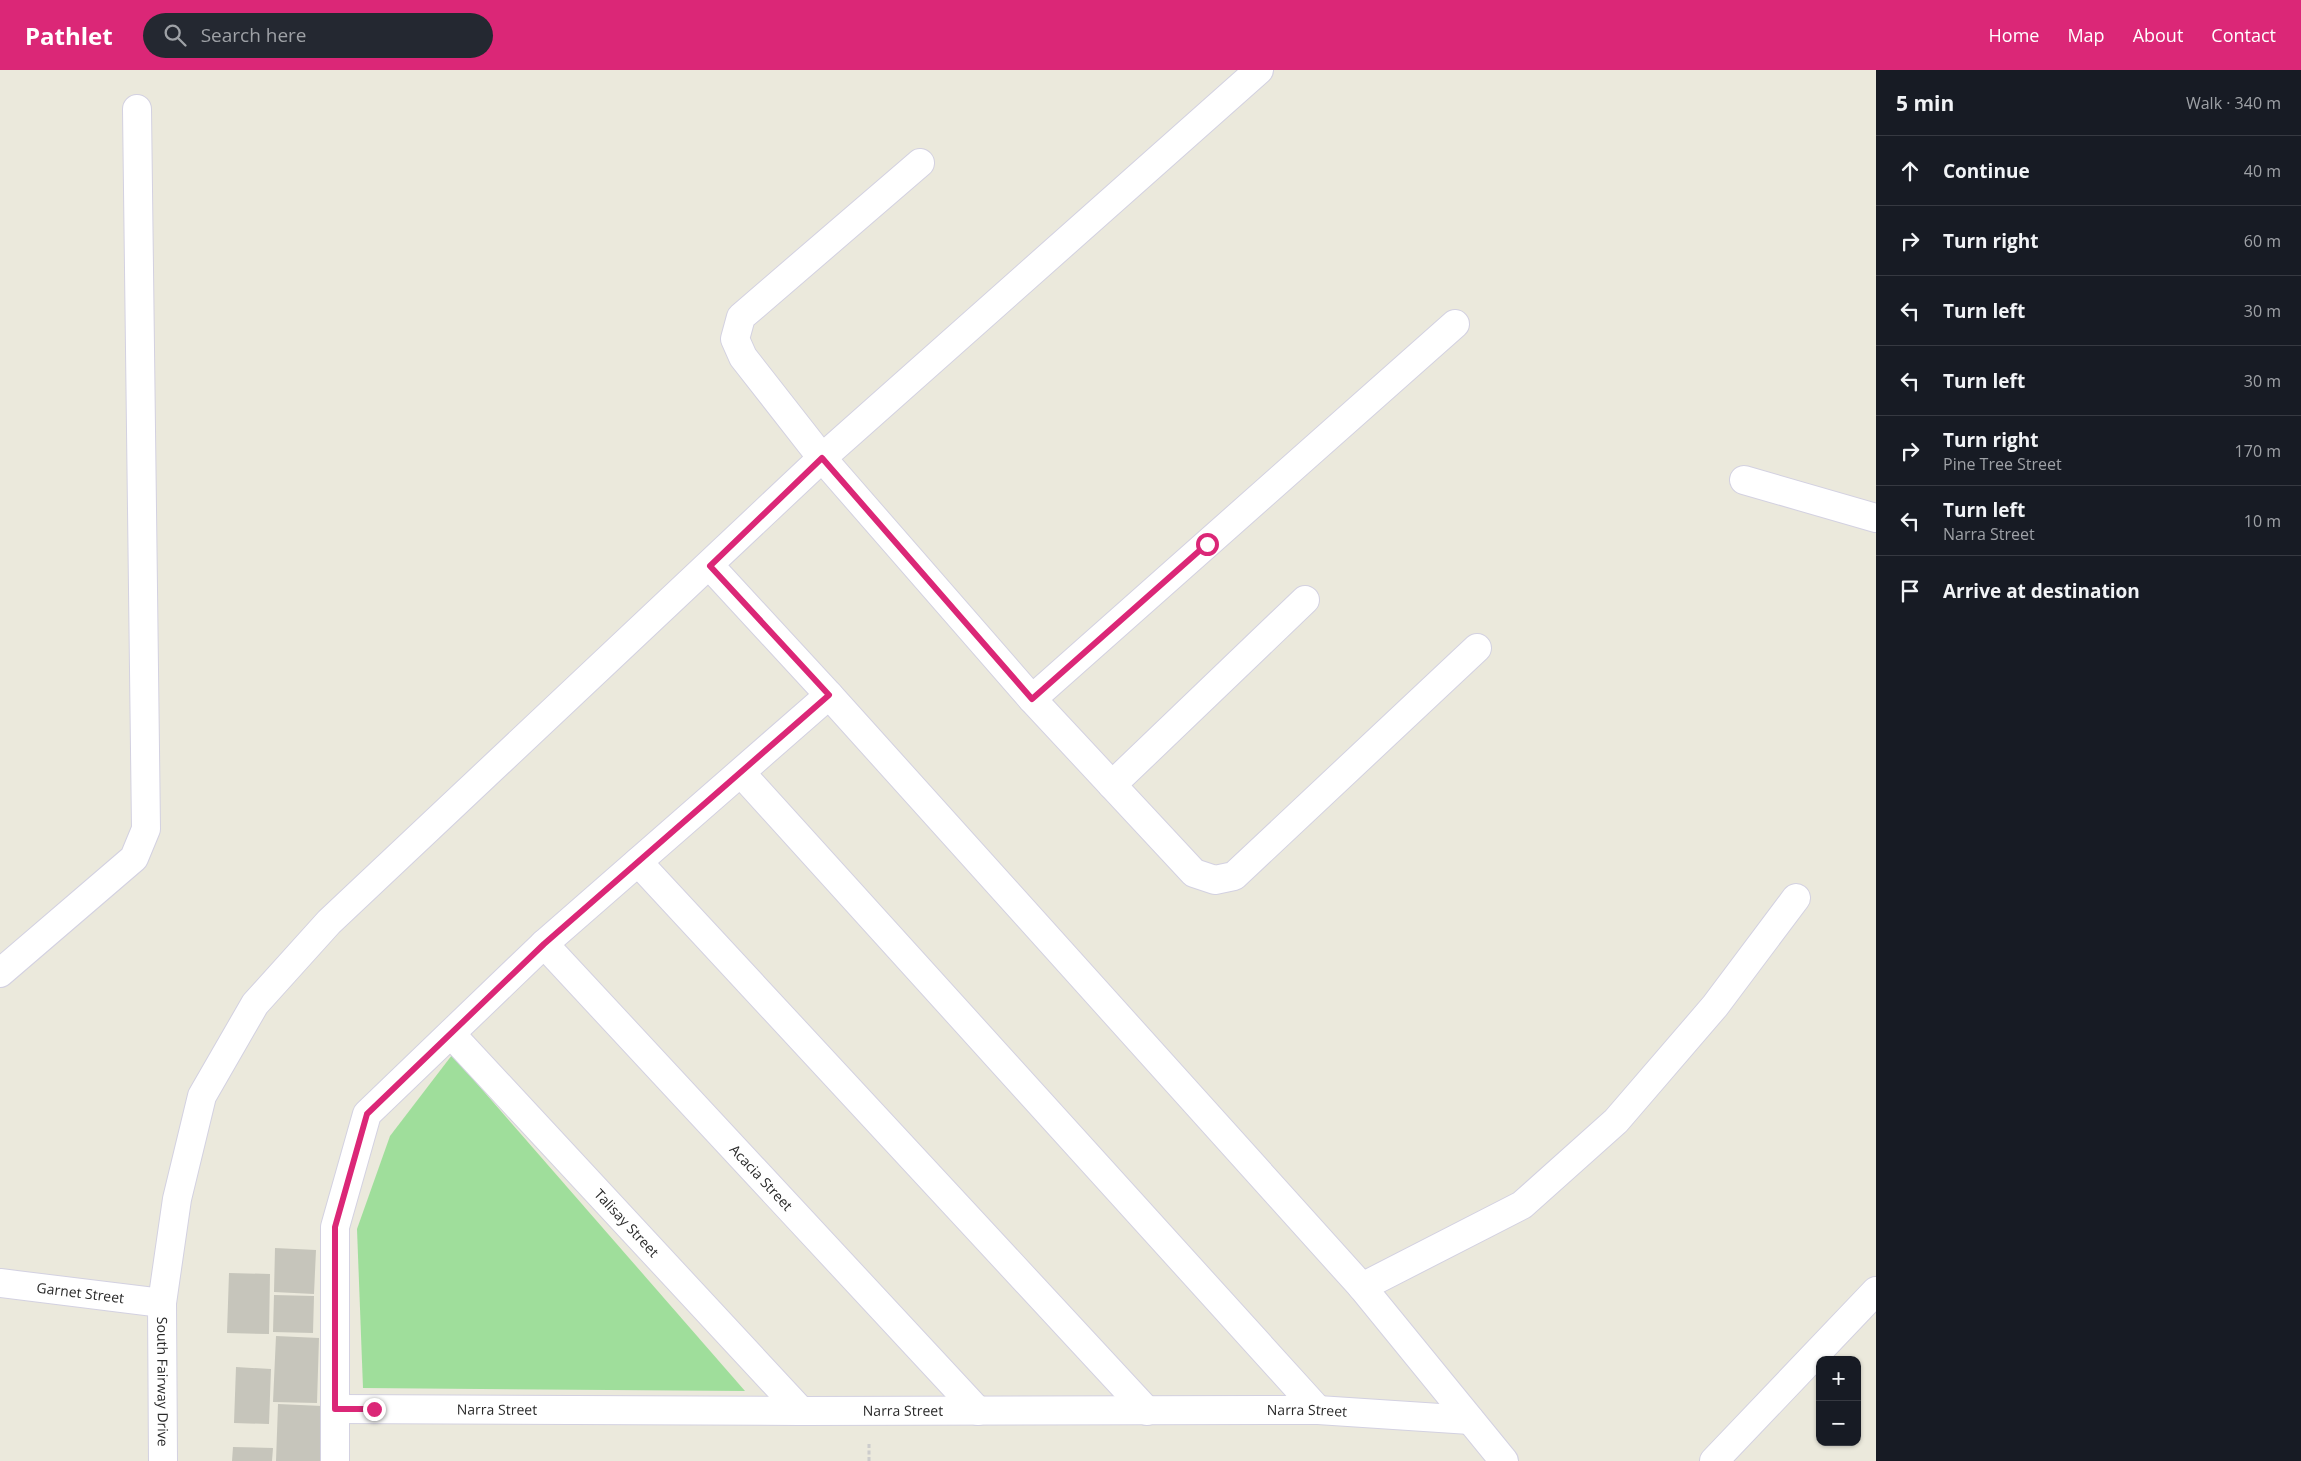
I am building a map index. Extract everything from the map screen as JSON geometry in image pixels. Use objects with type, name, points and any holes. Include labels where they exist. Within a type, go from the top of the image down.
[{"type":"street","name":"South Fairway Drive","points":[[163,1461],[162,1303],[177,1199],[202,1096],[255,1004],[329,922],[710,566],[822,458],[1259,70]]},
{"type":"street","points":[[0,974],[134,858],[146,829],[137,109]]},
{"type":"street","points":[[920,163],[741,317],[735,339],[743,357],[822,458],[1032,699],[1194,873],[1215,880],[1234,876],[1478,648]]},
{"type":"street","points":[[1032,699],[1455,324]]},
{"type":"street","points":[[1744,480],[1876,518]]},
{"type":"street","points":[[710,566],[829,695],[1362,1287],[1504,1461]]},
{"type":"street","points":[[1112,785],[1305,600]]},
{"type":"street","points":[[335,1461],[335,1227],[367,1114],[544,944],[829,695]]},
{"type":"street","points":[[741,773],[1318,1410]]},
{"type":"street","points":[[638,862],[1147,1411]]},
{"type":"street","points":[[1362,1287],[1522,1205],[1609,1128],[1715,1006],[1796,898]]},
{"type":"street","name":"Acacia Street","points":[[544,944],[978,1411]]},
{"type":"street","name":"Talisay Street","points":[[451,1034],[801,1411]]},
{"type":"street","name":"Garnet Street","points":[[0,1283],[162,1303]]},
{"type":"street","points":[[1714,1461],[1876,1291]]},
{"type":"street","name":"Narra Street","points":[[335,1409],[801,1411],[1318,1410],[1470,1420]]},
{"type":"green space","points":[[452,1055],[745,1391],[363,1388],[357,1229],[390,1136]]},
{"type":"building","points":[[275,1248],[316,1250],[314,1294],[274,1292]]},
{"type":"building","points":[[229,1273],[270,1274],[269,1334],[227,1333]]},
{"type":"building","points":[[274,1295],[314,1296],[313,1333],[273,1332]]},
{"type":"building","points":[[276,1336],[319,1338],[317,1403],[273,1402]]},
{"type":"building","points":[[236,1367],[271,1369],[269,1424],[234,1423]]},
{"type":"building","points":[[278,1404],[322,1406],[320,1461],[276,1461]]},
{"type":"building","points":[[233,1447],[273,1448],[272,1461],[232,1461]]},
{"type":"route","points":[[374,1409],[335,1409],[335,1227],[367,1114],[544,944],[829,695],[710,566],[822,458],[1032,699],[1207,544]]}]
